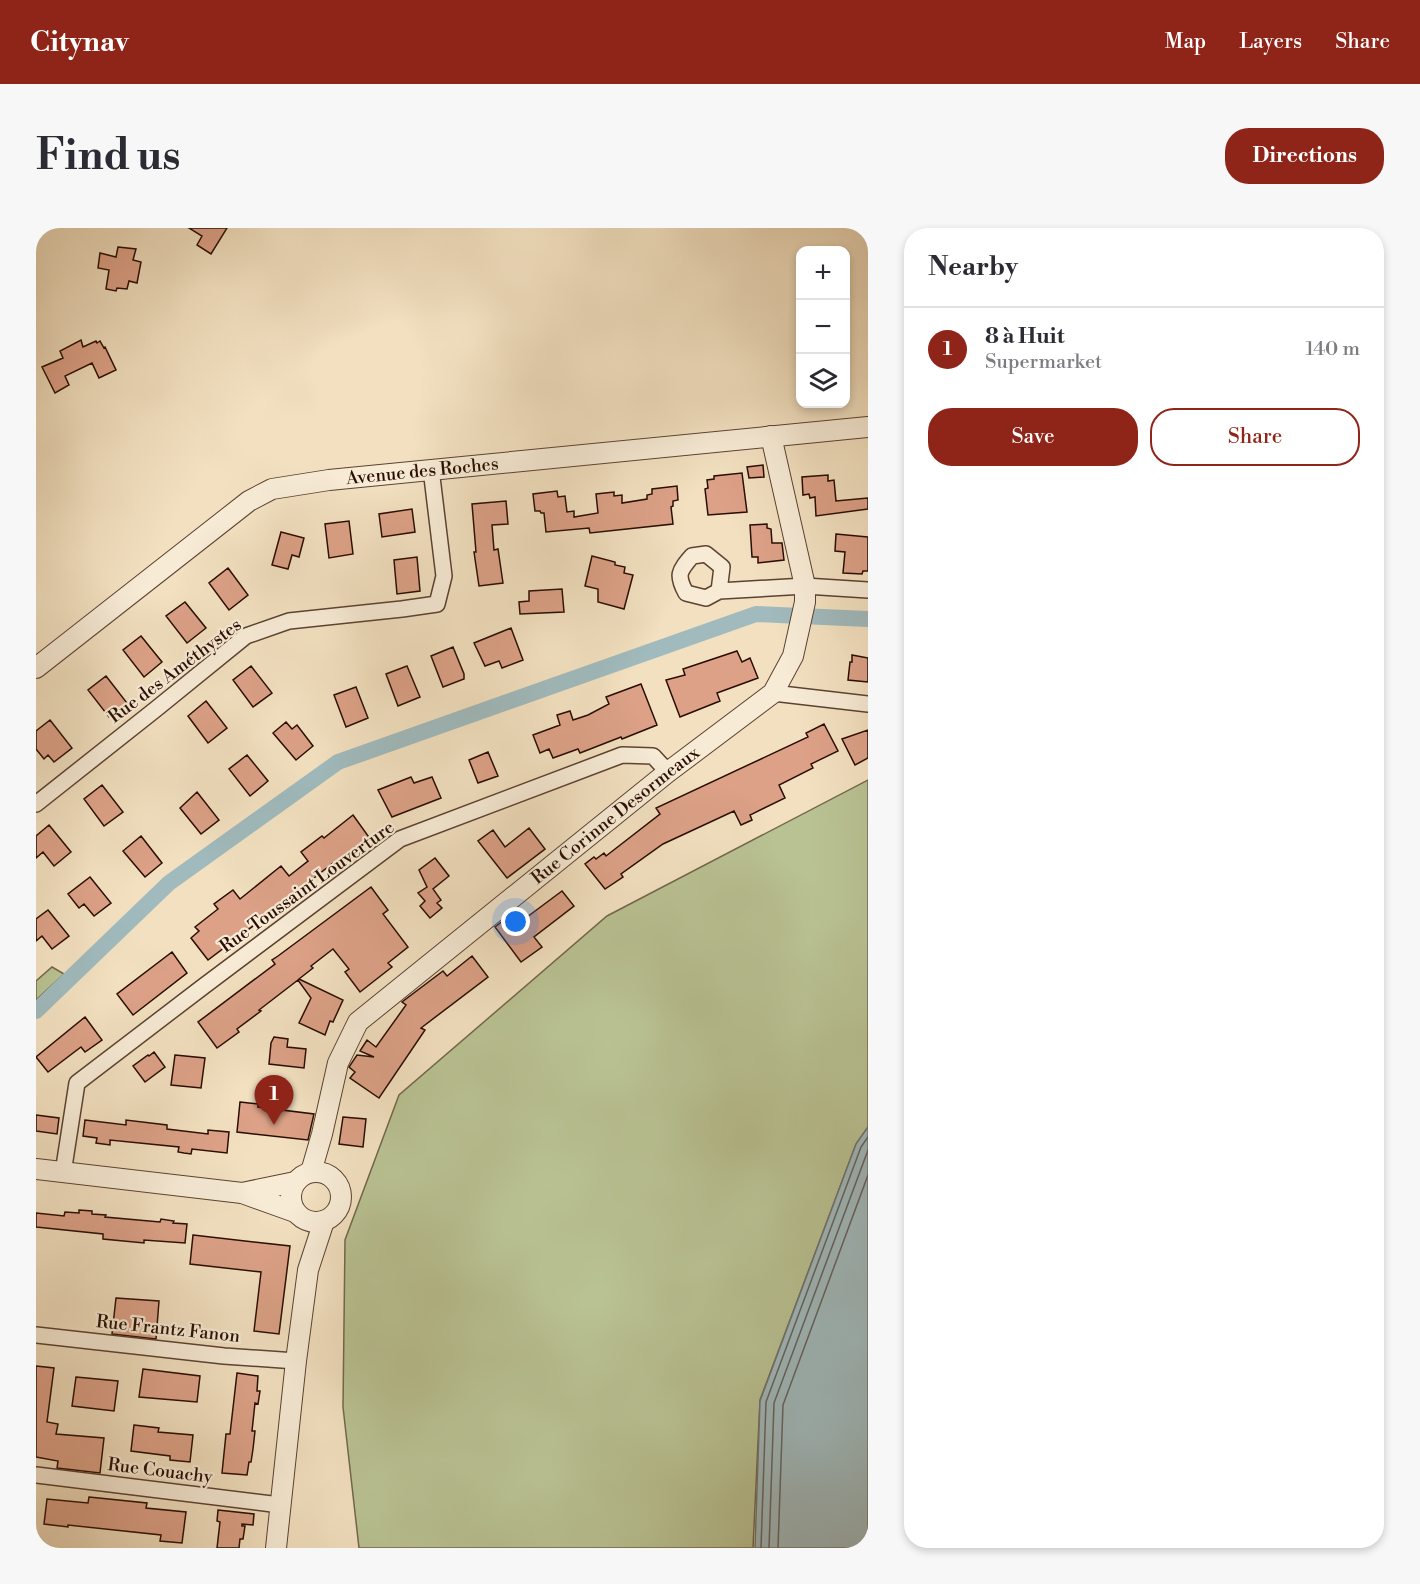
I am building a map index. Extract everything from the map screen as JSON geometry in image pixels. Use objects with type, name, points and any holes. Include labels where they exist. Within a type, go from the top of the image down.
[{"type":"street","name":"Avenue des Roches","points":[[36,668],[249,501],[272,489],[328,480],[431,469],[868,427]]},
{"type":"street","points":[[771,436],[805,594]]},
{"type":"street","name":"Rue des Améthystes","points":[[36,804],[246,636],[289,621],[437,604],[444,576],[431,469]]},
{"type":"street","points":[[719,591],[805,594],[868,590]]},
{"type":"street","name":"Rue Corinne Desormeaux","points":[[312,1176],[338,1063],[358,1022],[668,772],[774,693],[793,656],[805,594]]},
{"type":"street","points":[[774,693],[868,704]]},
{"type":"street","name":"Rue Toussaint Louverture","points":[[63,1173],[77,1083],[400,840],[622,755],[653,756],[668,772]]},
{"type":"street","points":[[36,1169],[242,1193],[299,1215],[313,1223],[324,1221],[333,1215],[339,1206],[341,1195],[335,1180],[312,1176],[242,1193]]},
{"type":"street","points":[[308,1270],[299,1215],[290,1202],[291,1191],[312,1176]]},
{"type":"street","points":[[276,1548],[308,1270],[324,1221]]},
{"type":"street","name":"Rue Frantz Fanon","points":[[36,1335],[224,1356],[296,1361]]},
{"type":"street","name":"Rue Couachy","points":[[36,1475],[280,1505]]},
{"type":"green space","points":[[868,780],[868,1127],[856,1144],[760,1400],[753,1548],[359,1548],[343,1407],[345,1240],[399,1095],[607,916]]},
{"type":"green space","points":[[52,967],[64,974],[36,1000],[36,981]]},
{"type":"water","points":[[868,1127],[868,1548],[755,1548],[760,1401],[856,1144]]},
{"type":"building","points":[[189,228],[227,228],[211,254],[197,245],[202,236]]},
{"type":"building","points":[[118,247],[136,249],[133,260],[141,262],[137,283],[129,281],[127,289],[117,288],[116,291],[106,289],[109,270],[98,268],[100,253],[116,257]]},
{"type":"building","points":[[81,340],[83,347],[100,341],[116,370],[99,378],[92,363],[65,376],[69,385],[55,393],[42,367],[63,358],[60,351]]},
{"type":"building","points":[[763,465],[764,477],[749,478],[747,467]]},
{"type":"building","points":[[742,473],[747,512],[708,515],[705,489],[708,488],[707,480],[714,479],[714,476]]},
{"type":"building","points":[[828,475],[828,481],[834,480],[836,501],[868,498],[868,509],[816,516],[815,497],[810,498],[809,494],[803,495],[802,477]]},
{"type":"building","points":[[677,486],[678,500],[673,501],[671,507],[673,524],[590,533],[589,528],[546,532],[544,513],[535,511],[533,494],[557,491],[558,497],[565,496],[567,512],[574,511],[574,517],[598,513],[596,494],[614,492],[614,496],[622,495],[622,503],[647,499],[647,495],[652,494],[652,489]]},
{"type":"building","points":[[506,501],[508,524],[492,525],[494,550],[498,549],[503,583],[479,586],[474,552],[476,552],[472,504]]},
{"type":"building","points":[[412,509],[415,532],[382,537],[379,514]]},
{"type":"building","points":[[349,521],[353,554],[329,558],[325,524]]},
{"type":"building","points":[[767,524],[767,528],[771,529],[772,543],[782,543],[784,560],[758,563],[758,557],[752,557],[750,525]]},
{"type":"building","points":[[281,532],[304,538],[299,557],[292,555],[288,569],[272,565]]},
{"type":"building","points":[[836,534],[868,537],[868,571],[863,571],[862,574],[843,573],[845,552],[835,551]]},
{"type":"building","points":[[592,556],[615,562],[615,565],[625,567],[624,573],[633,575],[624,609],[598,602],[598,589],[585,586]]},
{"type":"building","points":[[417,557],[420,591],[397,594],[394,560]]},
{"type":"building","points":[[228,568],[248,595],[229,610],[209,583]]},
{"type":"building","points":[[562,589],[564,612],[520,614],[519,602],[529,601],[529,591]]},
{"type":"building","points":[[185,602],[206,628],[187,643],[166,616]]},
{"type":"building","points":[[511,628],[523,660],[502,668],[499,661],[485,666],[474,643]]},
{"type":"building","points":[[141,636],[162,662],[144,677],[123,650]]},
{"type":"building","points":[[453,647],[464,679],[443,687],[431,656]]},
{"type":"building","points":[[737,651],[742,662],[750,658],[758,678],[717,693],[720,701],[680,717],[666,680],[685,675],[683,669]]},
{"type":"building","points":[[852,655],[868,658],[868,682],[848,680]]},
{"type":"building","points":[[251,666],[272,693],[253,707],[233,680]]},
{"type":"building","points":[[407,666],[420,697],[398,706],[386,674]]},
{"type":"building","points":[[106,676],[127,703],[109,717],[88,690]]},
{"type":"building","points":[[641,684],[657,725],[580,753],[578,749],[553,758],[549,749],[540,753],[533,735],[560,725],[557,715],[570,711],[573,720],[588,715],[609,704],[606,697]]},
{"type":"building","points":[[356,687],[368,718],[346,727],[334,695]]},
{"type":"building","points":[[206,701],[227,728],[208,743],[188,716]]},
{"type":"building","points":[[50,720],[72,748],[54,762],[48,755],[44,759],[36,749],[36,731]]},
{"type":"building","points":[[286,722],[292,729],[297,725],[313,746],[296,760],[273,733]]},
{"type":"building","points":[[824,724],[838,751],[811,764],[813,768],[779,785],[785,798],[750,815],[752,820],[741,825],[734,811],[663,844],[621,874],[623,877],[605,889],[585,864],[604,853],[606,856],[660,814],[656,808],[808,737],[806,733]]},
{"type":"building","points":[[868,730],[868,758],[855,765],[842,739]]},
{"type":"building","points":[[488,752],[498,776],[478,783],[469,760]]},
{"type":"building","points":[[247,755],[268,781],[250,796],[229,769]]},
{"type":"building","points":[[411,777],[414,783],[432,777],[441,798],[392,817],[378,790]]},
{"type":"building","points":[[102,785],[123,812],[104,826],[84,799]]},
{"type":"building","points":[[197,792],[219,820],[201,834],[180,808]]},
{"type":"building","points":[[353,815],[371,840],[336,866],[333,863],[299,890],[303,895],[290,906],[286,901],[208,960],[191,938],[199,931],[195,927],[218,909],[214,904],[233,890],[240,899],[281,866],[289,876],[308,861],[301,852],[322,836],[324,838]]},
{"type":"building","points":[[49,825],[71,852],[54,866],[43,852],[36,858],[36,836]]},
{"type":"building","points":[[529,828],[545,849],[507,878],[478,841],[493,830],[505,847]]},
{"type":"building","points":[[141,836],[162,863],[145,877],[123,851]]},
{"type":"building","points":[[435,858],[449,876],[433,889],[441,900],[437,903],[442,908],[430,918],[420,906],[425,901],[418,893],[427,887],[419,870]]},
{"type":"building","points":[[90,877],[111,903],[94,916],[84,904],[79,908],[68,894]]},
{"type":"building","points":[[371,887],[388,910],[383,914],[408,947],[388,963],[392,967],[360,992],[345,972],[349,969],[333,949],[311,966],[313,968],[299,979],[343,1000],[333,1022],[330,1021],[325,1035],[299,1023],[311,998],[298,980],[259,1010],[261,1011],[237,1029],[239,1032],[217,1048],[198,1022],[275,964],[272,960]]},
{"type":"building","points":[[562,891],[574,906],[534,937],[542,947],[521,962],[495,927],[516,911],[523,920]]},
{"type":"building","points":[[48,910],[69,936],[52,949],[42,936],[36,941],[36,919]]},
{"type":"building","points":[[172,952],[187,973],[133,1015],[117,994]]},
{"type":"building","points":[[472,956],[488,977],[421,1028],[425,1030],[379,1098],[350,1078],[355,1072],[349,1067],[357,1055],[374,1057],[360,1051],[367,1040],[376,1047],[406,1005],[402,1002],[443,971],[447,976]]},
{"type":"building","points":[[85,1017],[102,1040],[85,1052],[81,1047],[48,1072],[36,1057]]},
{"type":"building","points":[[274,1037],[288,1039],[287,1047],[306,1049],[304,1068],[269,1064],[271,1043]]},
{"type":"building","points":[[154,1052],[165,1067],[145,1082],[133,1066]]},
{"type":"building","points":[[175,1055],[205,1058],[201,1088],[171,1085]]},
{"type":"building","points":[[240,1102],[258,1104],[258,1107],[314,1114],[308,1140],[237,1132]]},
{"type":"building","points":[[36,1115],[59,1118],[57,1134],[36,1131]]},
{"type":"building","points":[[343,1117],[366,1119],[363,1147],[339,1144]]},
{"type":"building","points":[[85,1120],[126,1125],[126,1120],[167,1125],[167,1129],[208,1134],[208,1130],[229,1132],[227,1153],[192,1149],[191,1154],[178,1152],[179,1147],[110,1140],[110,1145],[96,1143],[97,1138],[83,1136]]},
{"type":"building","points":[[79,1210],[92,1211],[92,1214],[106,1215],[105,1217],[160,1222],[161,1219],[187,1224],[185,1243],[144,1240],[144,1243],[103,1239],[103,1234],[36,1227],[36,1213],[64,1216],[65,1212],[79,1213]]},
{"type":"building","points":[[193,1235],[290,1246],[279,1334],[254,1331],[261,1272],[190,1264]]},
{"type":"building","points":[[116,1298],[159,1301],[156,1339],[112,1334]]},
{"type":"building","points":[[36,1366],[54,1368],[47,1422],[58,1424],[56,1434],[104,1438],[100,1473],[57,1468],[58,1461],[36,1457]]},
{"type":"building","points":[[143,1369],[200,1376],[197,1402],[139,1397]]},
{"type":"building","points":[[237,1373],[258,1376],[257,1391],[260,1391],[258,1404],[255,1403],[252,1431],[255,1431],[247,1475],[222,1473],[226,1434],[230,1434]]},
{"type":"building","points":[[76,1377],[118,1381],[114,1411],[72,1406]]},
{"type":"building","points":[[134,1425],[159,1428],[158,1432],[193,1435],[190,1462],[170,1460],[170,1456],[131,1451]]},
{"type":"building","points":[[89,1497],[147,1503],[146,1508],[186,1512],[182,1543],[160,1541],[161,1535],[44,1524],[47,1499],[88,1503]]},
{"type":"building","points":[[218,1510],[254,1514],[253,1525],[242,1524],[245,1526],[239,1548],[217,1548],[220,1522],[217,1521]]},
{"type":"waterway","points":[[36,1011],[169,883],[338,762],[756,614],[868,619]]},
{"type":"place","name":"8 à Huit","points":[[274,1125]]}]
